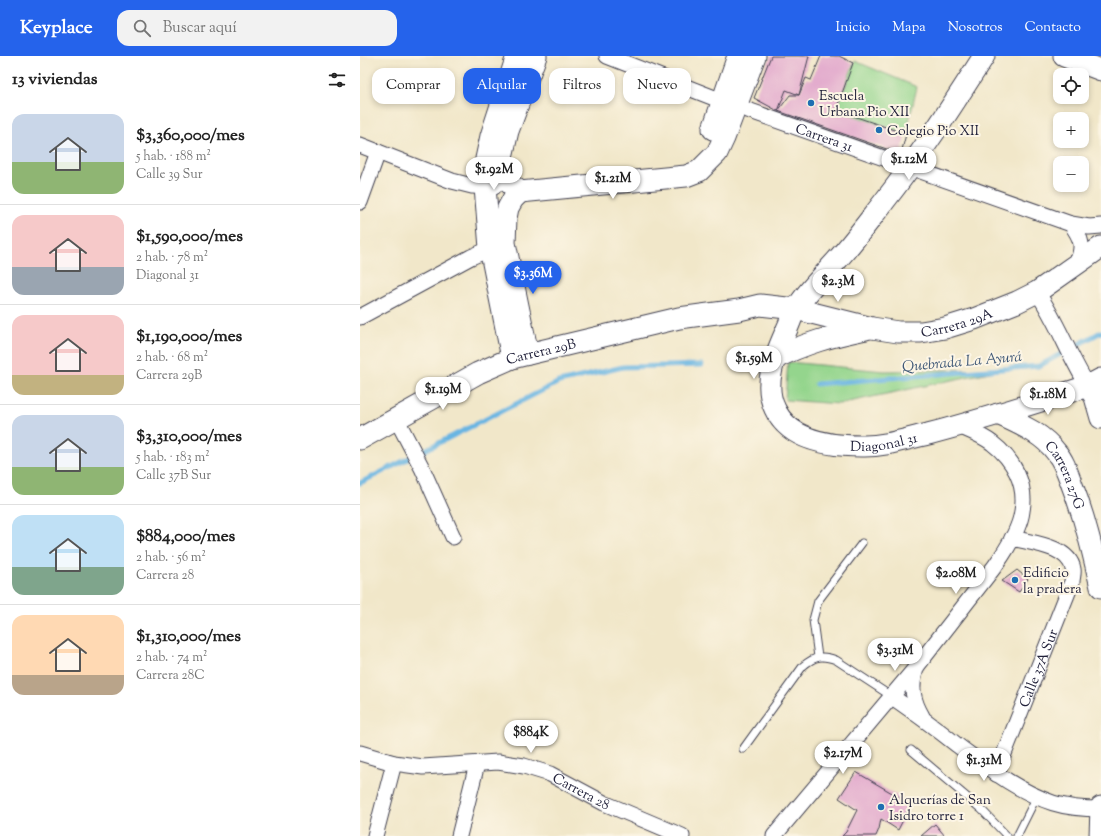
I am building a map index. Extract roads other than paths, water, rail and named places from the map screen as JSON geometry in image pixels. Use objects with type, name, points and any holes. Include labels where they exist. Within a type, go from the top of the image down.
[{"type":"street","points":[[517,56],[491,136],[486,159],[490,187],[487,219],[497,246],[520,356]]},
{"type":"street","points":[[490,187],[500,165],[508,131],[536,56]]},
{"type":"street","name":"Carrera 31","points":[[607,56],[729,103],[1071,224],[1089,227],[1101,226]]},
{"type":"street","points":[[360,317],[497,246],[508,208],[513,199],[520,192],[686,176],[699,171],[716,154],[724,138],[738,56]]},
{"type":"street","points":[[729,103],[755,56]]},
{"type":"street","points":[[760,305],[804,284],[840,257],[911,167],[984,56]]},
{"type":"street","points":[[1064,56],[1101,70]]},
{"type":"street","points":[[360,145],[452,181],[472,186],[490,187]]},
{"type":"street","points":[[360,202],[378,152]]},
{"type":"street","points":[[500,165],[507,181],[520,192]]},
{"type":"street","points":[[1071,224],[1079,235],[1081,244],[1081,253],[1077,264]]},
{"type":"street","name":"Carrera 29A","points":[[796,309],[872,328],[898,332],[921,332],[945,328],[1017,302],[1041,298],[1077,264],[1101,247]]},
{"type":"street","name":"Diagonal 31","points":[[840,257],[796,309],[774,359],[770,382],[772,404],[778,417],[787,426],[814,440],[836,445],[862,446],[887,444],[959,426],[1094,383]]},
{"type":"street","points":[[1041,298],[1069,353],[1094,383]]},
{"type":"street","name":"Carrera 29B","points":[[360,439],[400,425],[478,373],[520,356],[679,318],[739,310],[760,305],[796,309]]},
{"type":"street","name":"Carrera 29B","points":[[739,310],[767,316],[774,321],[785,334]]},
{"type":"street","points":[[774,359],[802,345],[872,328]]},
{"type":"street","points":[[1101,364],[1094,383],[1095,397],[1101,414]]},
{"type":"street","name":"Carrera 27G","points":[[998,414],[1026,427],[1044,439],[1057,452],[1068,472],[1080,504],[1101,587]]},
{"type":"street","points":[[400,425],[422,468],[453,537]]},
{"type":"street","points":[[774,836],[918,665],[995,566],[1006,551],[1012,538],[1022,512],[1023,492],[1017,472],[1004,453],[991,442],[978,434],[959,426]]},
{"type":"street","name":"Calle 37A Sur","points":[[996,774],[1072,582],[1073,570],[1070,561],[1057,549],[1012,538]]},
{"type":"street","points":[[918,665],[912,687],[913,698],[924,719]]},
{"type":"street","points":[[891,696],[924,719],[996,774],[1022,790],[1053,803],[1079,808],[1101,809],[1100,836]]},
{"type":"street","name":"Carrera 28","points":[[363,757],[423,768],[498,762],[524,766],[550,774],[604,803],[672,834]]},
{"type":"street","points":[[375,836],[394,763]]},
{"type":"street","points":[[459,836],[477,764]]},
{"type":"lane","points":[[818,657],[814,620],[818,601],[862,543]]},
{"type":"lane","points":[[743,750],[803,666],[810,660],[818,657],[826,657],[836,660],[891,696]]},
{"type":"lane","points":[[911,750],[982,810],[1008,836]]},
{"type":"lane","points":[[1017,836],[1037,796]]},
{"type":"waterway","name":"Quebrada La Ayurá","points":[[816,384],[1039,366],[1101,332]]},
{"type":"waterway","name":"Quebrada La Ayurá","points":[[360,483],[559,382],[623,367],[702,365]]},
{"type":"place","name":"Escuela Urbana Pio XII","points":[[811,103]]},
{"type":"place","name":"Colegio Pio XII","points":[[879,130]]},
{"type":"place","name":"Edificio la pradera","points":[[1015,580]]},
{"type":"place","name":"Alquerías de San Isidro torre 1","points":[[881,807]]}]
